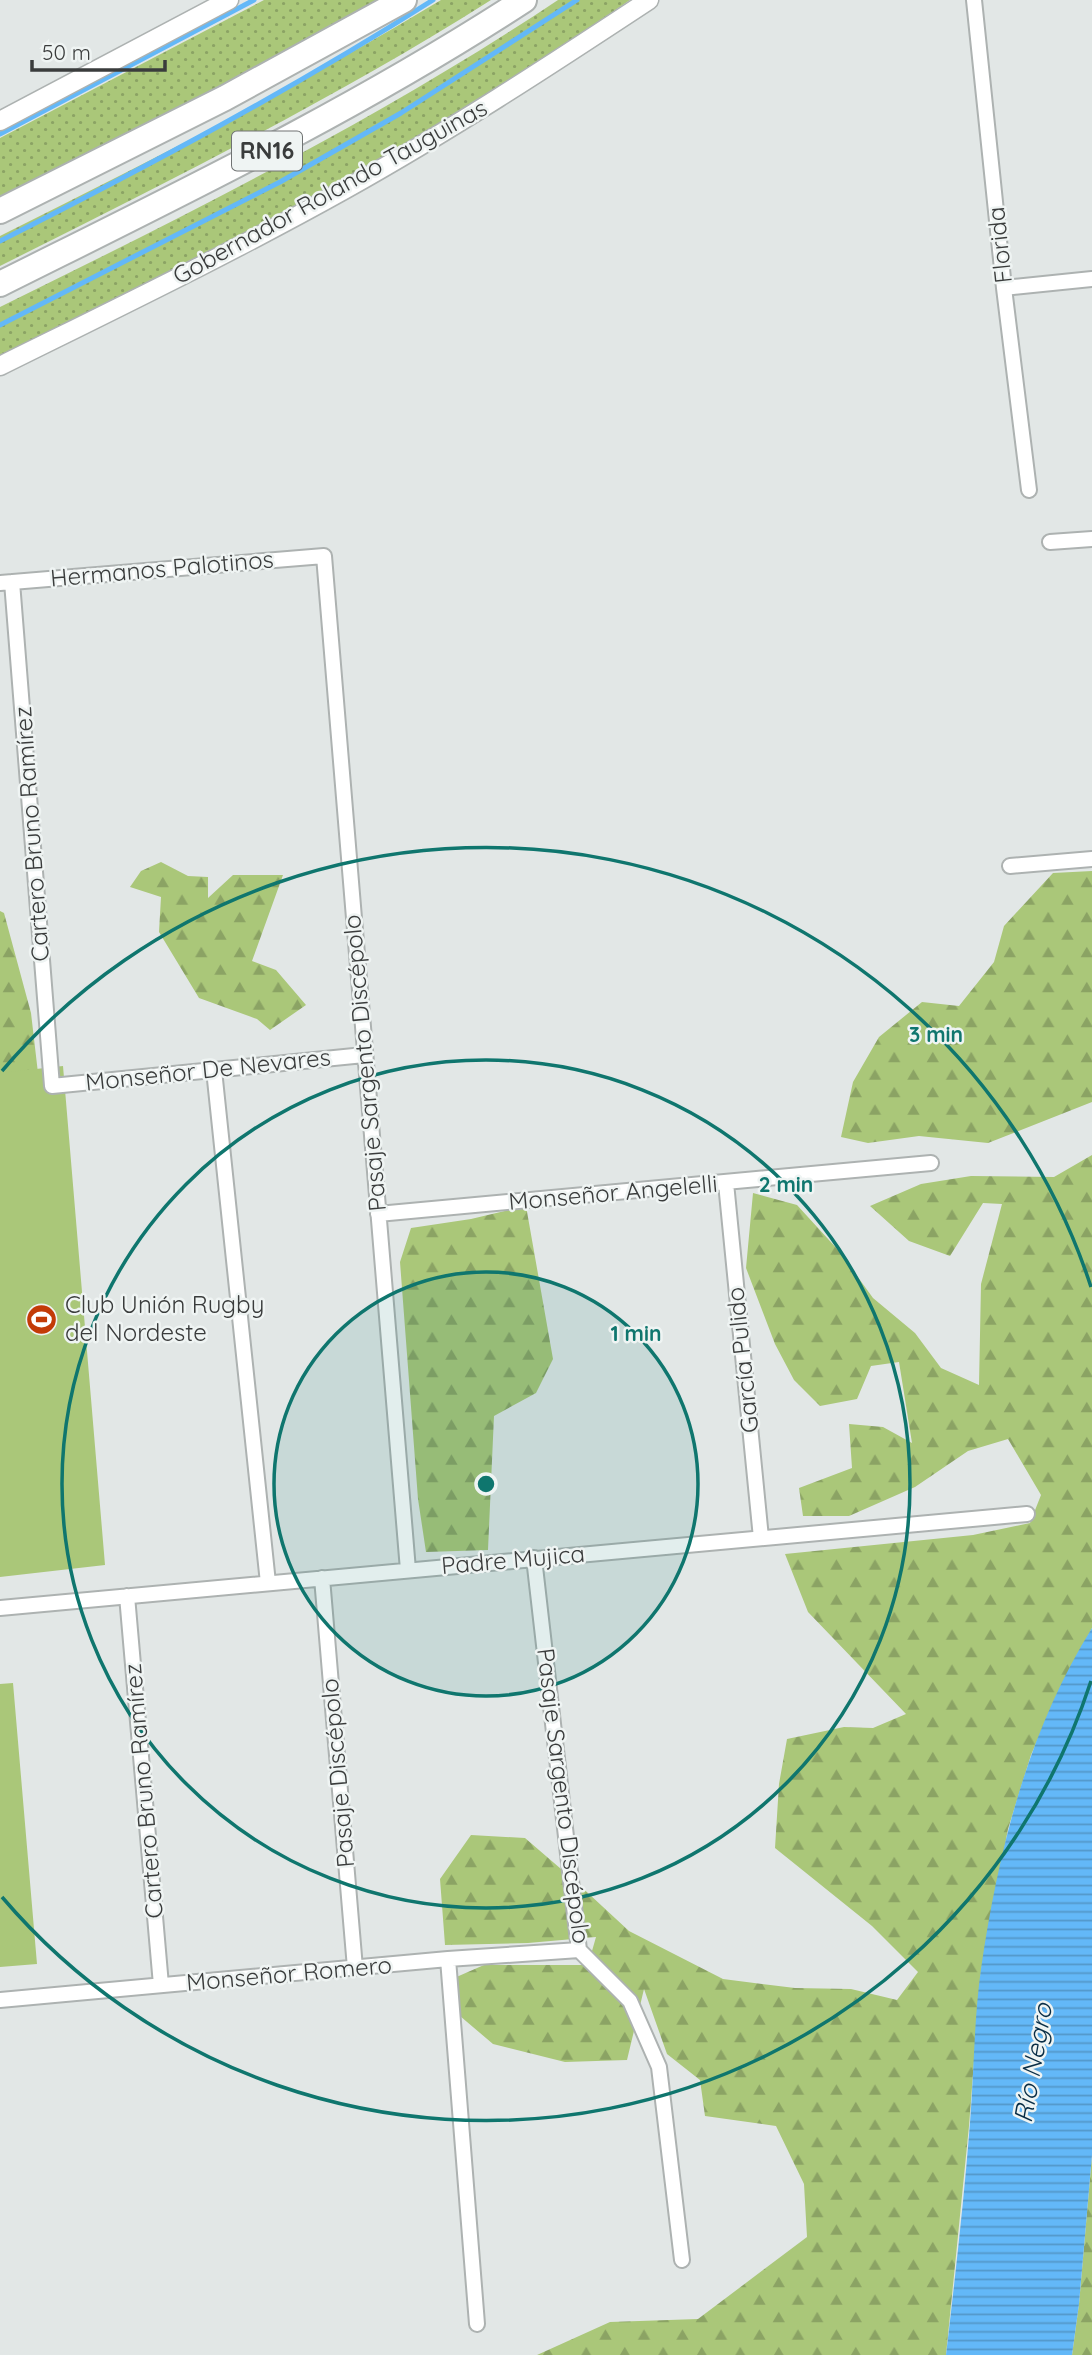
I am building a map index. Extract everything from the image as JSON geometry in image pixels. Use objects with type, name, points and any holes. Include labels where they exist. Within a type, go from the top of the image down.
[{"type":"highway","name":"RN16","points":[[0,211],[237,92],[404,0]]},
{"type":"highway","name":"RN16","points":[[0,284],[317,124],[524,0]]},
{"type":"street","points":[[0,121],[229,0]]},
{"type":"street","name":"Gobernador Rolando Tauguinas","points":[[0,366],[232,250],[345,189],[474,113],[649,0]]},
{"type":"street","name":"Florida","points":[[974,0],[1004,288],[1029,490]]},
{"type":"street","points":[[1004,288],[1092,279]]},
{"type":"street","points":[[1050,542],[1092,539]]},
{"type":"street","name":"Hermanos Palotinos","points":[[6,582],[324,556]]},
{"type":"street","name":"Pasaje Sargento Discépolo","points":[[324,556],[408,1570]]},
{"type":"street","name":"Cartero Bruno Ramírez","points":[[6,582],[52,1086]]},
{"type":"street","points":[[1010,866],[1092,859]]},
{"type":"street","name":"Monseñor De Nevares","points":[[52,1086],[365,1055]]},
{"type":"street","points":[[214,1070],[268,1583]]},
{"type":"street","name":"Monseñor Angelelli","points":[[378,1214],[931,1163]]},
{"type":"street","name":"García Pulido","points":[[726,1183],[761,1538]]},
{"type":"street","name":"Padre Mujica","points":[[0,1608],[1027,1514]]},
{"type":"street","name":"Pasaje Sargento Discépolo","points":[[534,1558],[579,1950],[630,2001],[659,2067],[682,2260]]},
{"type":"street","name":"Pasaje Discépolo","points":[[322,1578],[355,1968]]},
{"type":"street","name":"Cartero Bruno Ramírez","points":[[127,1596],[161,1985]]},
{"type":"street","name":"Monseñor Romero","points":[[0,2000],[448,1959],[579,1950]]},
{"type":"street","points":[[448,1959],[477,2324]]},
{"type":"green space","points":[[264,0],[380,0],[330,31],[0,200],[0,138]]},
{"type":"green space","points":[[441,0],[491,0],[310,106],[0,266],[0,236],[278,93]]},
{"type":"green space","points":[[558,0],[630,0],[480,99],[363,168],[183,265],[0,356],[0,307],[214,200],[354,124],[423,85]]},
{"type":"green space","points":[[161,862],[188,876],[208,877],[208,898],[233,875],[283,875],[252,961],[276,970],[306,1005],[270,1030],[257,1019],[199,998],[159,932],[161,897],[130,887],[141,871]]},
{"type":"green space","points":[[1092,871],[1092,1102],[988,1143],[919,1136],[868,1143],[841,1137],[853,1082],[879,1037],[922,1002],[959,1006],[994,962],[1004,926],[1053,873]]},
{"type":"green space","points":[[0,911],[4,913],[31,1013],[38,1073],[0,1079]]},
{"type":"green space","name":"Club Unión Rugby del Nordeste","points":[[63,1066],[105,1565],[0,1577],[0,1073]]},
{"type":"green space","points":[[1092,1155],[1092,1628],[1055,1699],[1031,1755],[1008,1829],[981,1971],[969,2126],[946,2355],[537,2355],[610,2322],[698,2319],[807,2237],[804,2184],[776,2126],[705,2116],[700,2080],[667,2054],[644,1989],[627,2060],[565,2062],[493,2044],[460,2016],[445,1982],[484,1965],[588,1965],[596,1937],[528,1943],[445,1945],[440,1879],[471,1835],[525,1838],[629,1931],[723,1979],[795,1988],[851,1989],[897,2000],[918,1972],[872,1926],[775,1848],[779,1784],[787,1739],[844,1727],[873,1728],[906,1714],[808,1612],[785,1554],[973,1535],[1030,1523],[1041,1495],[1008,1439],[968,1451],[915,1487],[849,1516],[803,1516],[799,1488],[852,1468],[849,1424],[883,1427],[912,1443],[899,1362],[871,1366],[857,1399],[820,1406],[794,1380],[775,1344],[746,1268],[753,1193],[797,1205],[839,1251],[873,1298],[915,1333],[941,1368],[979,1385],[981,1284],[1002,1204],[983,1203],[950,1256],[909,1241],[870,1206],[921,1184],[971,1176],[1054,1177]]},
{"type":"green space","points":[[526,1206],[553,1359],[536,1393],[494,1416],[488,1550],[426,1552],[418,1499],[400,1262],[411,1228],[471,1219]]},
{"type":"green space","points":[[13,1683],[37,1964],[0,1967],[0,1684]]},
{"type":"green space","points":[[1092,2155],[1092,2355],[1072,2355],[1079,2304]]},
{"type":"water","name":"Río Negro","points":[[1092,1628],[1092,2155],[1072,2355],[946,2355],[968,2152],[979,1988],[997,1880],[1007,1836],[1033,1750],[1050,1708]]},
{"type":"waterway","points":[[0,134],[254,0]]},
{"type":"waterway","points":[[0,241],[220,126],[433,0]]},
{"type":"waterway","points":[[0,325],[280,182],[401,113],[577,0]]},
{"type":"place","name":"Club Unión Rugby del Nordeste","points":[[42,1319]]}]
